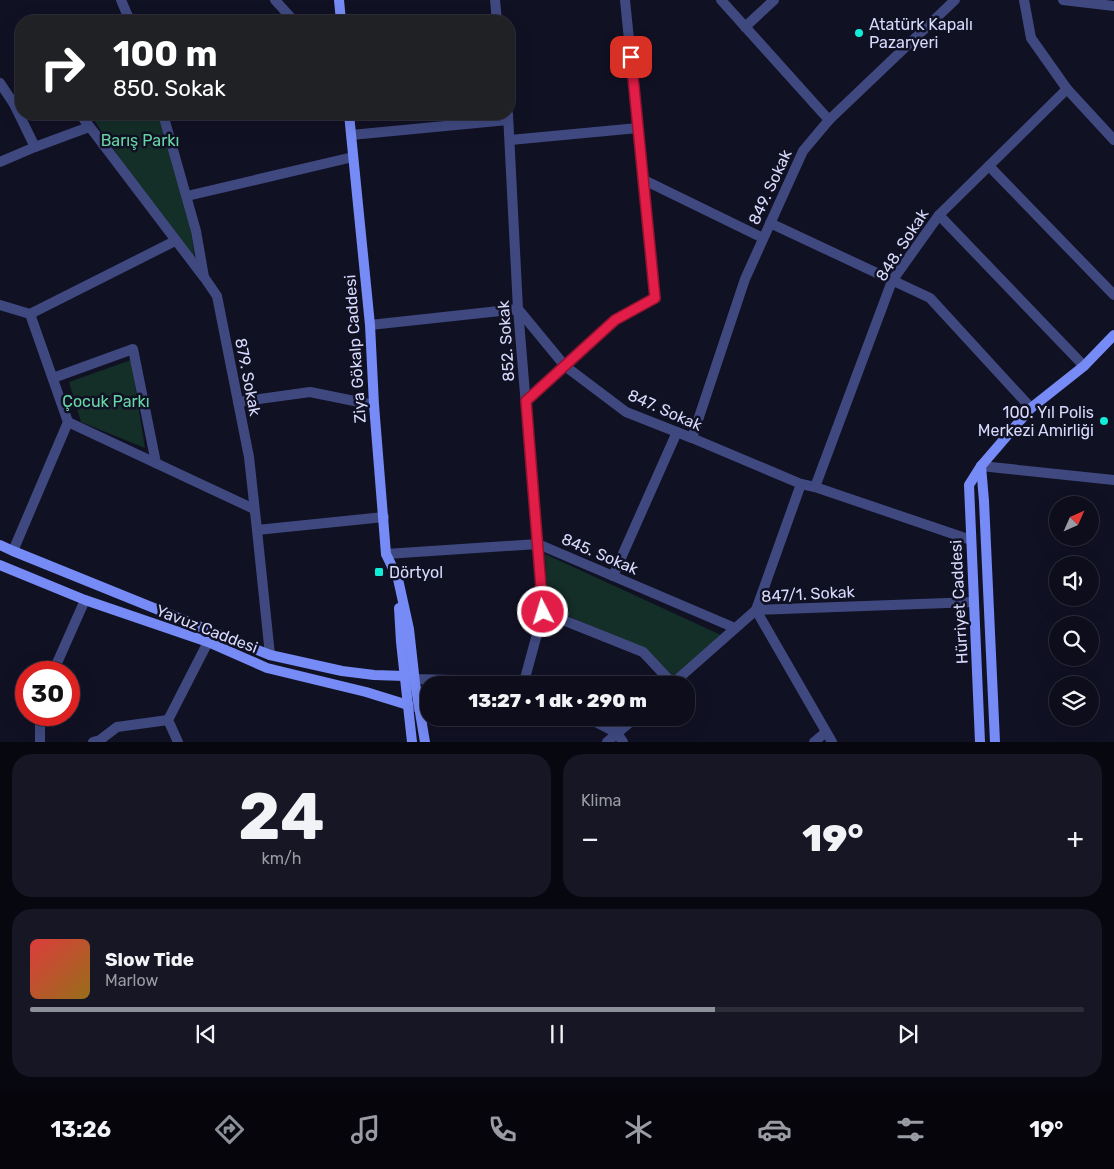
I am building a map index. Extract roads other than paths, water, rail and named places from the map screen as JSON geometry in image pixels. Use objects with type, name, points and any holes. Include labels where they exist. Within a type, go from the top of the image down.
[{"type":"main road","points":[[340,0],[341,15]]},
{"type":"main road","name":"Ziya Gökalp Caddesi","points":[[350,120],[370,325],[374,405],[386,554],[398,580],[401,642],[419,708],[425,742]]},
{"type":"main road","name":"Hürriyet Caddesi","points":[[980,742],[968,485],[981,466],[1031,408],[1084,366],[1114,335]]},
{"type":"main road","name":"Hürriyet Caddesi","points":[[981,466],[996,742]]},
{"type":"main road","name":"Yavuz Caddesi","points":[[0,545],[270,655],[342,671],[410,678]]},
{"type":"main road","name":"Yavuz Caddesi","points":[[0,565],[85,600],[208,642],[267,668],[366,692],[408,705]]},
{"type":"main road","name":"Ziya Gökalp Caddesi","points":[[410,678],[408,705],[412,742]]},
{"type":"street","points":[[121,0],[126,15]]},
{"type":"street","points":[[275,0],[289,15]]},
{"type":"street","points":[[495,0],[496,15]]},
{"type":"street","points":[[526,401],[615,320],[655,298],[625,0]]},
{"type":"street","points":[[720,0],[828,120]]},
{"type":"street","points":[[745,27],[774,0]]},
{"type":"street","name":"849. Sokak","points":[[692,438],[745,279],[803,151],[828,120],[955,0]]},
{"type":"street","points":[[1024,0],[1031,38],[1067,89],[1114,140]]},
{"type":"street","points":[[1063,0],[1114,6]]},
{"type":"street","points":[[0,83],[15,101]]},
{"type":"street","name":"848. Sokak","points":[[814,486],[892,281],[938,215],[1067,89]]},
{"type":"street","points":[[24,120],[35,147]]},
{"type":"street","points":[[84,120],[204,277]]},
{"type":"street","name":"879. Sokak","points":[[165,120],[196,231],[204,277],[217,296],[249,457],[270,655]]},
{"type":"street","points":[[351,135],[482,120]]},
{"type":"street","name":"852. Sokak","points":[[508,120],[518,309],[543,612],[528,676]]},
{"type":"street","points":[[0,162],[89,127]]},
{"type":"street","points":[[510,140],[638,128]]},
{"type":"street","points":[[187,196],[353,156]]},
{"type":"street","points":[[989,166],[1114,296]]},
{"type":"street","points":[[644,180],[764,238]]},
{"type":"street","points":[[938,215],[1084,366]]},
{"type":"street","points":[[770,223],[930,298],[1031,408]]},
{"type":"street","points":[[0,305],[30,314],[175,241]]},
{"type":"street","points":[[370,325],[518,309]]},
{"type":"street","name":"847. Sokak","points":[[518,309],[564,366],[626,412],[801,484],[814,486],[971,540]]},
{"type":"street","points":[[13,551],[68,422],[30,314]]},
{"type":"street","points":[[53,378],[133,349],[156,463]]},
{"type":"street","points":[[238,402],[310,392],[374,405]]},
{"type":"street","points":[[68,422],[254,509]]},
{"type":"street","points":[[613,576],[677,432]]},
{"type":"street","points":[[981,466],[1114,480]]},
{"type":"street","points":[[801,484],[756,610],[832,742]]},
{"type":"street","points":[[258,530],[384,517]]},
{"type":"street","name":"845. Sokak","points":[[386,554],[538,544],[735,628]]},
{"type":"street","points":[[58,661],[85,600]]},
{"type":"street","name":"847/1. Sokak","points":[[681,676],[756,610],[974,602]]},
{"type":"street","points":[[543,612],[643,652],[665,676]]},
{"type":"street","points":[[168,720],[208,642]]},
{"type":"street","points":[[410,678],[420,679]]},
{"type":"street","points":[[408,705],[419,708]]},
{"type":"street","points":[[93,742],[100,740],[117,727],[168,720]]},
{"type":"street","points":[[168,720],[178,742]]},
{"type":"street","points":[[40,726],[40,742]]},
{"type":"street","points":[[601,726],[620,738]]},
{"type":"street","points":[[608,742],[620,738],[629,726]]},
{"type":"street","points":[[814,742],[826,732]]},
{"type":"place","name":"Atatürk Kapalı Pazaryeri","points":[[859,33]]},
{"type":"place","name":"100. Yıl Polis Merkezi Amirliği","points":[[1104,421]]},
{"type":"place","name":"Dörtyol","points":[[379,572]]},
{"type":"park label","name":"Barış Parkı","points":[[140,140]]},
{"type":"park label","name":"Çocuk Parkı","points":[[106,401]]}]
